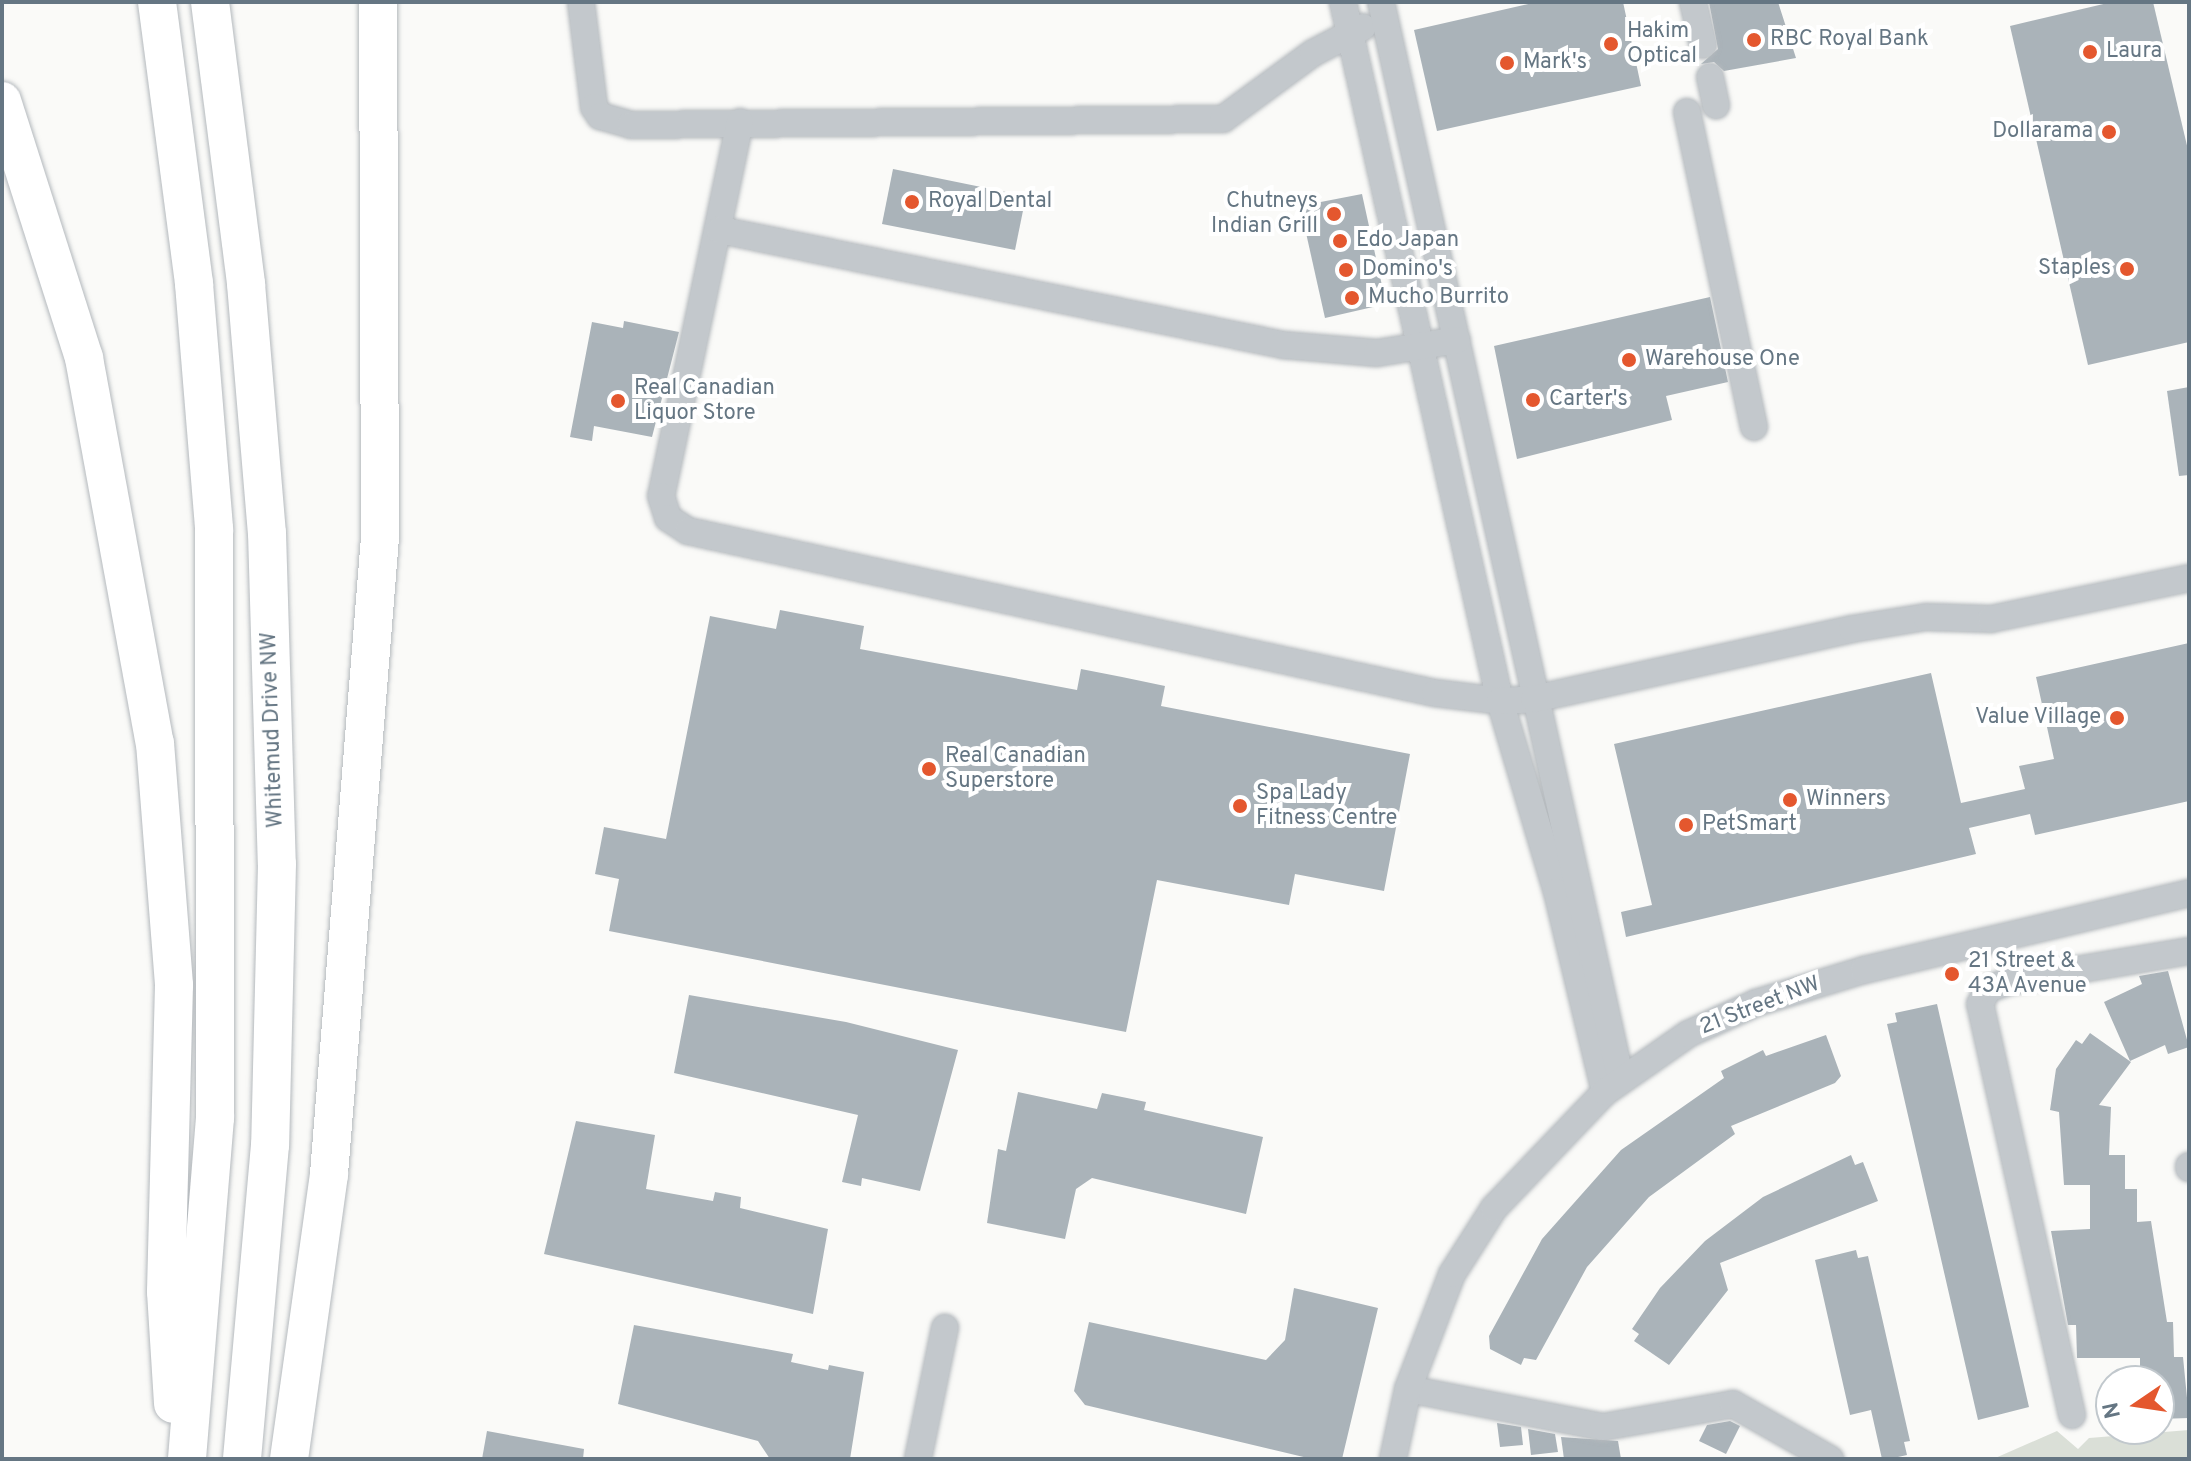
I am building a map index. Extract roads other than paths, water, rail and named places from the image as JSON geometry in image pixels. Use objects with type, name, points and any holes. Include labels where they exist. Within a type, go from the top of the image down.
[{"type":"highway","points":[[157,2],[194,284],[214,529],[215,1118],[187,1459]]},
{"type":"highway","name":"Whitemud Drive NW","points":[[210,2],[246,284],[266,517],[277,864],[270,1145],[242,1459]]},
{"type":"highway","points":[[289,1459],[329,1174],[380,537],[378,2]]},
{"type":"highway","points":[[2,86],[22,160]]},
{"type":"highway","points":[[2,101],[84,358],[155,743],[174,985],[166,1292],[176,1459]]},
{"type":"street","points":[[581,2],[591,92],[600,116],[631,125],[1223,119],[1237,115],[1313,53],[1350,37],[1388,5],[1613,1086]]},
{"type":"street","points":[[1313,53],[1342,2]]},
{"type":"street","points":[[1342,2],[1500,701],[1613,1086]]},
{"type":"street","points":[[1693,2],[1703,45]]},
{"type":"street","points":[[1710,77],[1716,105]]},
{"type":"street","points":[[1687,112],[1754,427]]},
{"type":"street","points":[[740,122],[720,230],[661,496],[674,525],[1422,690],[1500,701],[1534,699],[1852,629],[1926,617],[1991,619],[2189,578]]},
{"type":"street","points":[[720,230],[1283,345],[1362,353],[1420,348],[1457,340]]},
{"type":"street","name":"21 Street NW","points":[[1393,1459],[1408,1389],[1433,1310],[1494,1208],[1613,1086],[1688,1034],[1756,1003],[1841,975],[2189,893]]},
{"type":"street","points":[[2072,1415],[1980,1004],[1988,989],[2010,981],[2188,954]]},
{"type":"street","points":[[918,1459],[945,1328]]},
{"type":"street","points":[[1408,1389],[1578,1426],[1622,1426],[1733,1404],[1830,1459]]},
{"type":"place","name":"RBC Royal Bank","points":[[1754,40]]},
{"type":"place","name":"Hakim Optical","points":[[1611,44]]},
{"type":"place","name":"Laura","points":[[2090,52]]},
{"type":"place","name":"Mark's","points":[[1507,63]]},
{"type":"place","name":"Dollarama","points":[[2109,132]]},
{"type":"place","name":"Royal Dental","points":[[912,202]]},
{"type":"place","name":"Chutneys Indian Grill","points":[[1334,214]]},
{"type":"place","name":"Edo Japan","points":[[1340,241]]},
{"type":"place","name":"Staples","points":[[2127,269]]},
{"type":"place","name":"Domino's","points":[[1346,270]]},
{"type":"place","name":"Mucho Burrito","points":[[1352,298]]},
{"type":"place","name":"Warehouse One","points":[[1629,360]]},
{"type":"place","name":"Carter's","points":[[1533,400]]},
{"type":"place","name":"Real Canadian Liquor Store","points":[[618,401]]},
{"type":"place","name":"Value Village","points":[[2117,718]]},
{"type":"place","name":"Real Canadian Superstore","points":[[929,769]]},
{"type":"place","name":"Winners","points":[[1790,800]]},
{"type":"place","name":"Spa Lady Fitness Centre","points":[[1240,806]]},
{"type":"place","name":"PetSmart","points":[[1686,825]]},
{"type":"place","name":"21 Street & 43A Avenue","points":[[1952,974]]}]
